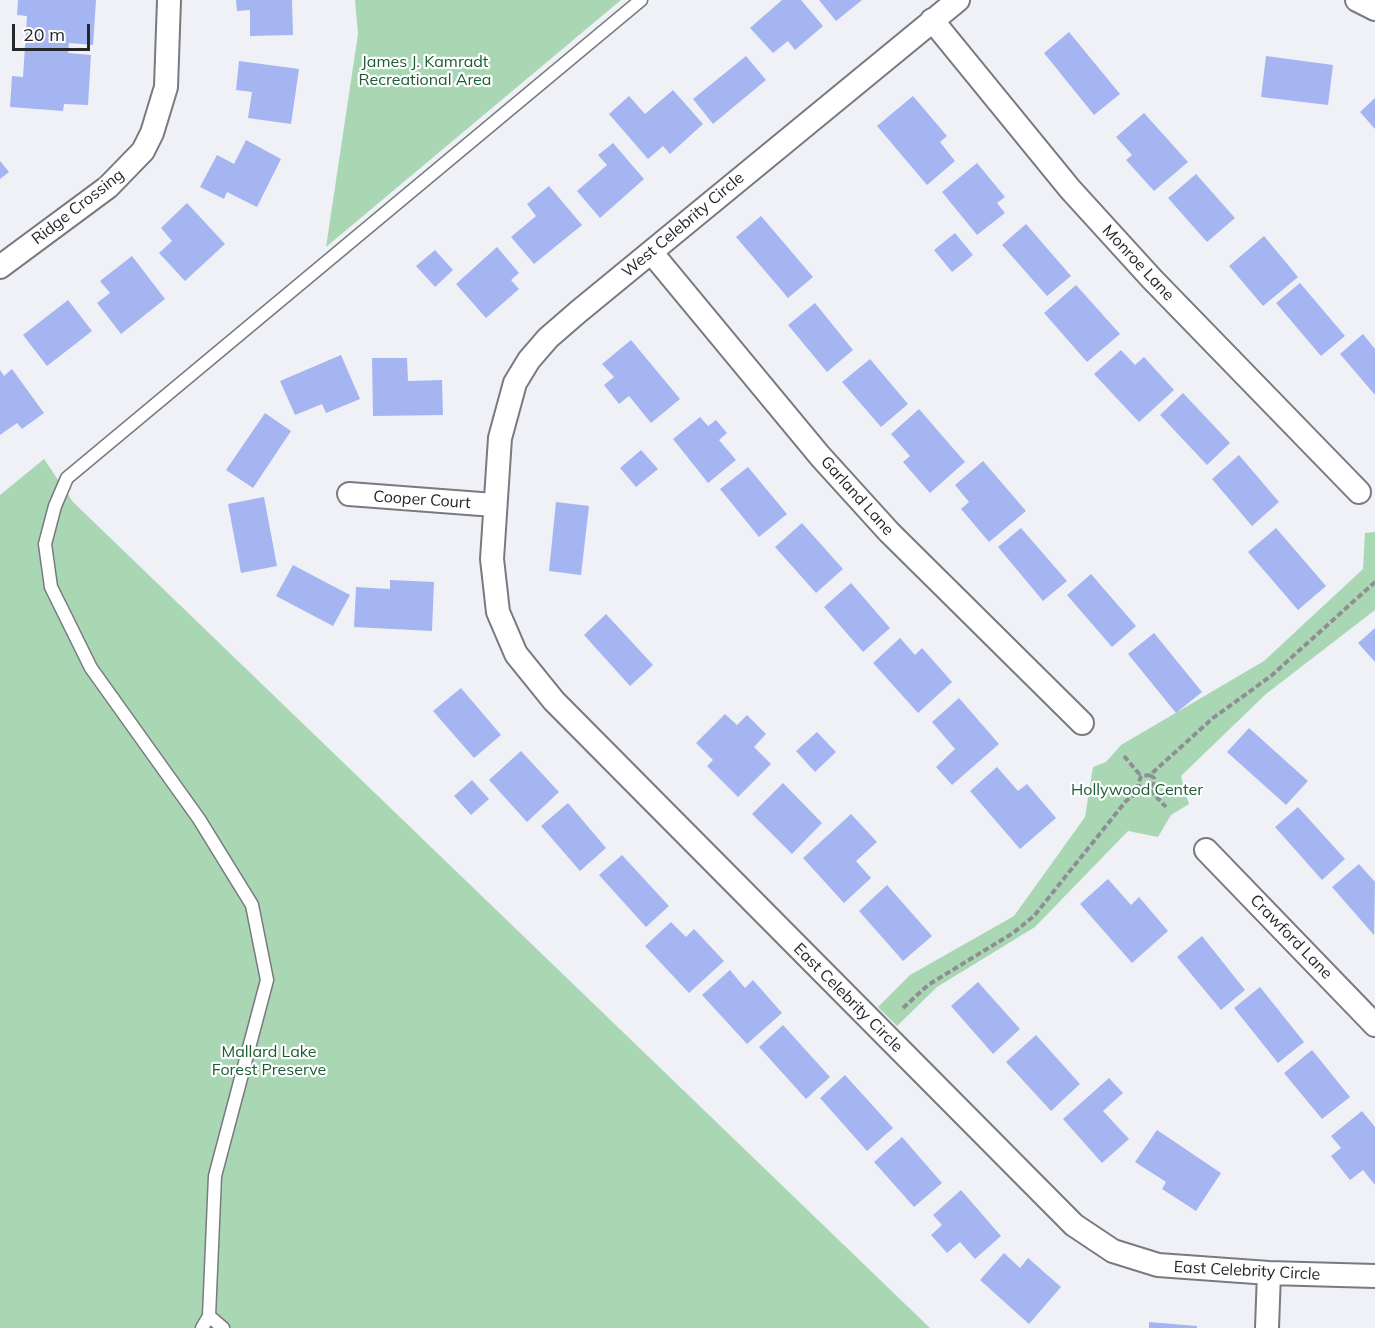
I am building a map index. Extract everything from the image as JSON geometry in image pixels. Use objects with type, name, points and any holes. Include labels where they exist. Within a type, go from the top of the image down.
[{"type":"street","name":"Ridge Crossing","points":[[0,267],[108,188],[143,151],[152,133],[166,87],[169,0]]},
{"type":"street","name":"West Celebrity Circle","points":[[494,505],[500,438],[509,402],[520,375],[548,338],[958,0]]},
{"type":"street","points":[[1356,0],[1375,9]]},
{"type":"street","name":"Monroe Lane","points":[[933,20],[1070,189],[1152,279],[1359,492]]},
{"type":"street","name":"Garland Lane","points":[[651,252],[820,456],[889,532],[1082,723]]},
{"type":"street","name":"Cooper Court","points":[[349,494],[494,505]]},
{"type":"street","name":"East Celebrity Circle","points":[[494,505],[492,559],[498,612],[516,654],[530,675],[1074,1225],[1113,1251],[1150,1263],[1184,1268],[1269,1273],[1375,1276]]},
{"type":"street","name":"Crawford Lane","points":[[1206,850],[1375,1025]]},
{"type":"street","points":[[1267,1328],[1269,1273]]},
{"type":"lane","points":[[202,1328],[209,1316],[215,1176],[267,980],[252,905],[199,819],[91,668],[51,587],[45,544],[55,506],[67,478],[641,0]]},
{"type":"lane","points":[[209,1316],[223,1328]]},
{"type":"path","points":[[1141,776],[1150,775],[1213,718],[1271,676],[1375,582]]},
{"type":"path","points":[[1124,756],[1141,776]]},
{"type":"path","points":[[1150,775],[1155,783],[1150,790]]},
{"type":"path","points":[[1141,776],[1138,780],[1141,789]]},
{"type":"path","points":[[903,1008],[928,985],[1013,933],[1034,916],[1126,801],[1141,789],[1150,790],[1166,807]]},
{"type":"green space","name":"James J. Kamradt Recreational Area","points":[[355,0],[621,0],[326,247],[358,34]]},
{"type":"green space","name":"Mallard Lake Forest Preserve","points":[[44,459],[73,502],[930,1328],[0,1328],[0,495]]},
{"type":"green space","name":"Hollywood Center","points":[[1375,532],[1375,610],[1266,694],[1181,776],[1189,804],[1171,815],[1158,837],[1128,831],[1035,927],[937,987],[897,1026],[878,1007],[910,975],[1014,916],[1085,817],[1093,767],[1106,762],[1121,745],[1264,661],[1363,569],[1365,533]]},
{"type":"building","points":[[18,0],[96,0],[93,45],[69,43],[68,53],[91,55],[88,105],[64,104],[63,111],[10,107],[12,76],[23,77],[27,16],[17,15]]},
{"type":"building","points":[[236,0],[292,0],[293,35],[250,36],[250,10],[237,11]]},
{"type":"building","points":[[782,0],[801,0],[823,26],[795,50],[788,41],[773,53],[750,28]]},
{"type":"building","points":[[819,0],[862,0],[836,21]]},
{"type":"building","points":[[1069,32],[1120,94],[1094,115],[1044,53]]},
{"type":"building","points":[[746,56],[766,80],[713,124],[693,99]]},
{"type":"building","points":[[1266,56],[1333,65],[1328,105],[1261,97]]},
{"type":"building","points":[[239,61],[299,69],[291,124],[248,118],[252,92],[236,90]]},
{"type":"building","points":[[673,90],[703,124],[670,154],[663,146],[648,159],[609,114],[629,96],[645,114]]},
{"type":"building","points":[[913,96],[947,136],[940,142],[955,161],[927,185],[877,126]]},
{"type":"building","points":[[1375,98],[1375,129],[1360,112]]},
{"type":"building","points":[[1144,113],[1188,162],[1154,191],[1126,160],[1132,155],[1116,137]]},
{"type":"building","points":[[246,140],[281,159],[257,207],[227,192],[224,199],[200,187],[217,155],[234,164]]},
{"type":"building","points":[[613,143],[644,179],[600,218],[577,191],[607,165],[598,155]]},
{"type":"building","points":[[0,161],[9,172],[0,179]]},
{"type":"building","points":[[977,163],[1005,197],[997,203],[1005,213],[977,235],[942,192]]},
{"type":"building","points":[[1196,174],[1235,218],[1207,242],[1168,198]]},
{"type":"building","points":[[549,186],[582,225],[534,264],[511,237],[536,216],[527,204]]},
{"type":"building","points":[[187,203],[225,244],[185,281],[159,253],[172,241],[161,228]]},
{"type":"building","points":[[761,216],[813,277],[788,298],[736,237]]},
{"type":"building","points":[[1026,224],[1071,276],[1047,296],[1002,245]]},
{"type":"building","points":[[955,233],[973,255],[952,272],[934,250]]},
{"type":"building","points":[[1264,236],[1298,277],[1263,306],[1229,266]]},
{"type":"building","points":[[497,247],[519,273],[511,280],[519,289],[486,318],[456,284]]},
{"type":"building","points":[[435,250],[453,270],[435,287],[416,266]]},
{"type":"building","points":[[132,256],[165,299],[121,334],[97,303],[110,293],[100,281]]},
{"type":"building","points":[[1300,283],[1345,336],[1321,356],[1276,303]]},
{"type":"building","points":[[1076,285],[1120,334],[1087,362],[1044,313]]},
{"type":"building","points":[[68,300],[92,331],[47,366],[23,335]]},
{"type":"building","points":[[815,303],[853,350],[827,372],[788,325]]},
{"type":"building","points":[[1363,334],[1375,349],[1375,395],[1340,354]]},
{"type":"building","points":[[631,340],[680,399],[651,423],[629,396],[619,404],[604,385],[614,377],[602,364]]},
{"type":"building","points":[[1121,350],[1135,365],[1144,357],[1174,390],[1139,422],[1094,374]]},
{"type":"building","points":[[341,355],[360,399],[326,413],[322,404],[295,415],[280,381]]},
{"type":"building","points":[[372,358],[407,358],[408,381],[442,380],[443,415],[373,416]]},
{"type":"building","points":[[870,359],[908,404],[881,427],[842,382]]},
{"type":"building","points":[[12,369],[44,413],[22,429],[17,423],[0,435],[0,370],[4,376]]},
{"type":"building","points":[[1183,393],[1230,443],[1207,465],[1160,415]]},
{"type":"building","points":[[919,409],[965,462],[930,493],[903,462],[910,456],[891,434]]},
{"type":"building","points":[[265,413],[291,431],[253,488],[226,470]]},
{"type":"building","points":[[700,417],[708,426],[716,420],[727,433],[719,440],[736,460],[708,483],[673,439]]},
{"type":"building","points":[[641,450],[658,469],[636,487],[620,468]]},
{"type":"building","points":[[1239,455],[1279,502],[1252,526],[1212,479]]},
{"type":"building","points":[[983,461],[1026,511],[989,542],[961,509],[969,502],[955,485]]},
{"type":"building","points":[[748,467],[787,514],[759,537],[720,489]]},
{"type":"building","points":[[264,497],[277,566],[241,573],[228,504]]},
{"type":"building","points":[[556,502],[589,506],[581,575],[549,571]]},
{"type":"building","points":[[802,523],[843,569],[816,593],[775,547]]},
{"type":"building","points":[[1021,528],[1067,581],[1043,601],[998,547]]},
{"type":"building","points":[[1276,528],[1326,586],[1298,610],[1248,552]]},
{"type":"building","points":[[293,565],[350,595],[333,626],[276,596]]},
{"type":"building","points":[[1091,574],[1136,626],[1112,647],[1067,595]]},
{"type":"building","points":[[390,580],[434,582],[432,631],[354,627],[356,587],[390,589]]},
{"type":"building","points":[[851,583],[890,628],[863,652],[824,607]]},
{"type":"building","points":[[606,614],[653,665],[630,686],[584,635]]},
{"type":"building","points":[[1375,628],[1375,662],[1358,643]]},
{"type":"building","points":[[1154,633],[1202,692],[1176,713],[1128,654]]},
{"type":"building","points":[[900,638],[915,655],[922,648],[952,682],[918,713],[873,663]]},
{"type":"building","points":[[461,688],[501,735],[474,758],[433,711]]},
{"type":"building","points":[[959,698],[999,744],[952,785],[936,767],[955,749],[932,722]]},
{"type":"building","points":[[725,714],[737,725],[747,715],[766,734],[754,747],[771,764],[738,797],[707,766],[713,760],[696,743]]},
{"type":"building","points":[[1249,728],[1308,781],[1286,805],[1227,752]]},
{"type":"building","points":[[817,732],[836,752],[815,772],[796,751]]},
{"type":"building","points":[[521,751],[559,792],[527,822],[489,780]]},
{"type":"building","points":[[997,767],[1018,791],[1027,784],[1056,818],[1020,849],[970,791]]},
{"type":"building","points":[[472,780],[489,799],[471,815],[454,796]]},
{"type":"building","points":[[783,783],[822,823],[792,854],[752,814]]},
{"type":"building","points":[[568,803],[606,848],[580,871],[541,826]]},
{"type":"building","points":[[1298,807],[1345,859],[1322,880],[1275,827]]},
{"type":"building","points":[[851,814],[877,842],[856,861],[871,878],[844,903],[803,858]]},
{"type":"building","points":[[622,855],[669,906],[646,927],[599,875]]},
{"type":"building","points":[[1359,864],[1375,882],[1374,935],[1332,887]]},
{"type":"building","points":[[1108,879],[1131,905],[1139,897],[1168,931],[1132,963],[1080,904]]},
{"type":"building","points":[[887,885],[932,936],[903,961],[859,911]]},
{"type":"building","points":[[671,922],[686,937],[694,929],[724,961],[689,993],[645,946]]},
{"type":"building","points":[[1202,936],[1245,990],[1221,1010],[1177,957]]},
{"type":"building","points":[[730,970],[745,988],[753,980],[782,1013],[747,1044],[702,995]]},
{"type":"building","points":[[978,982],[1020,1029],[993,1054],[951,1006]]},
{"type":"building","points":[[1260,987],[1304,1042],[1278,1063],[1234,1008]]},
{"type":"building","points":[[783,1025],[830,1077],[806,1099],[759,1047]]},
{"type":"building","points":[[1036,1035],[1080,1084],[1051,1111],[1006,1062]]},
{"type":"building","points":[[1312,1050],[1350,1097],[1322,1119],[1284,1073]]},
{"type":"building","points":[[845,1075],[893,1128],[867,1151],[820,1098]]},
{"type":"building","points":[[1109,1078],[1123,1093],[1103,1111],[1129,1139],[1102,1163],[1063,1119]]},
{"type":"building","points":[[1362,1111],[1375,1127],[1375,1185],[1363,1170],[1350,1180],[1331,1156],[1341,1148],[1331,1136]]},
{"type":"building","points":[[1157,1130],[1221,1173],[1196,1211],[1162,1189],[1166,1182],[1135,1162]]},
{"type":"building","points":[[902,1137],[942,1183],[914,1207],[874,1162]]},
{"type":"building","points":[[961,1190],[1001,1236],[975,1259],[960,1242],[947,1253],[931,1235],[942,1225],[933,1215]]},
{"type":"building","points":[[1004,1253],[1020,1268],[1028,1258],[1061,1287],[1029,1324],[980,1280]]},
{"type":"building","points":[[1149,1322],[1197,1326],[1197,1328],[1149,1328]]}]
